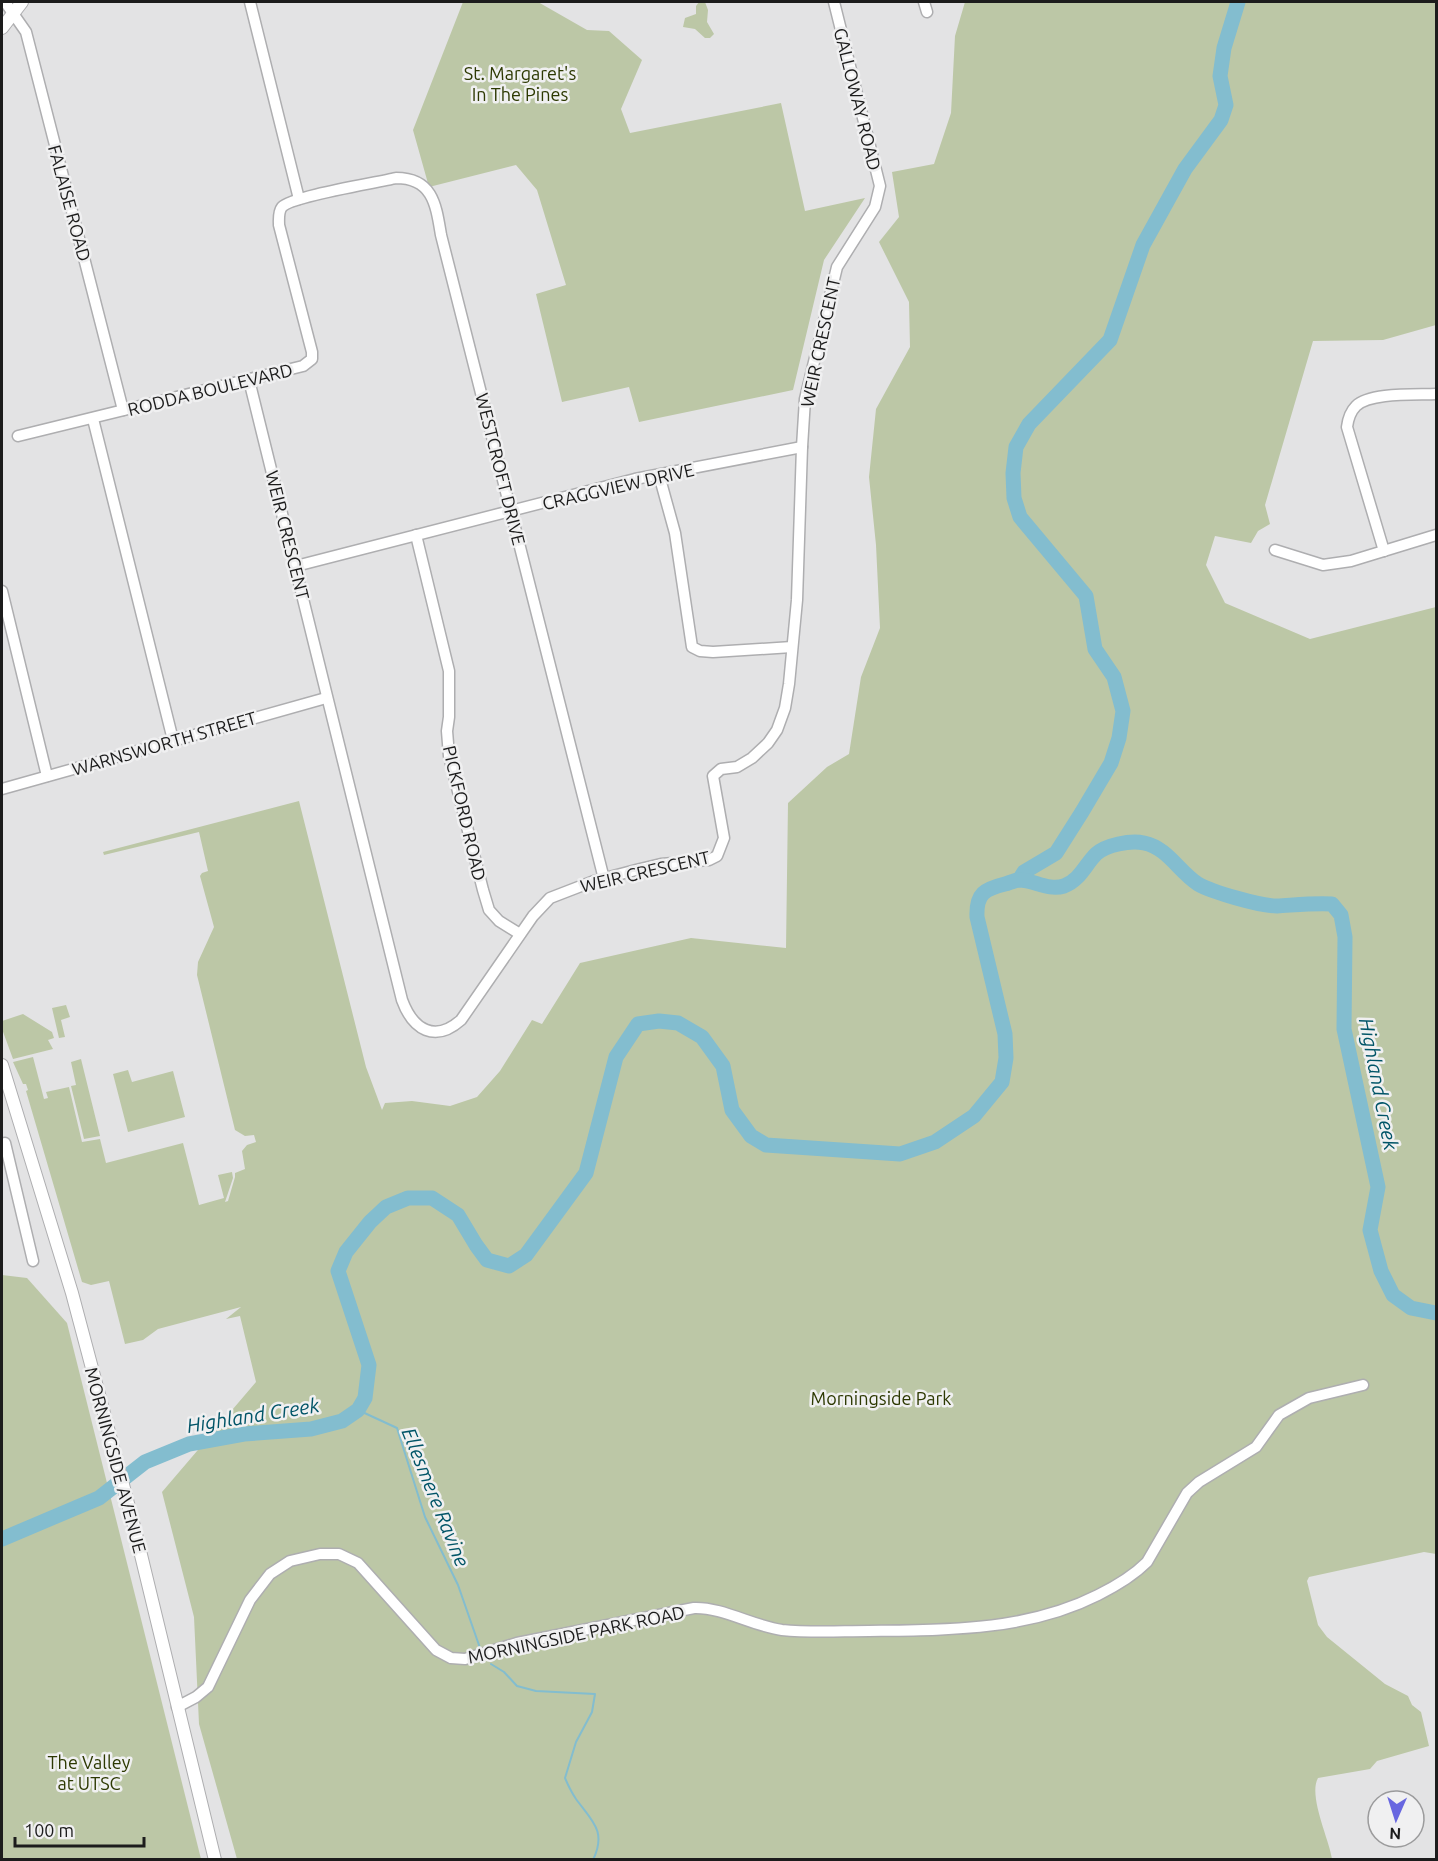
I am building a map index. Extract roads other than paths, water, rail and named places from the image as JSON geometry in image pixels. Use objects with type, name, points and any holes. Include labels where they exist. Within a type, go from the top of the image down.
[{"type":"main road","points":[[2,28],[22,2]]},
{"type":"main road","name":"MORNINGSIDE AVENUE","points":[[2,1065],[54,1230],[134,1526],[215,1860]]},
{"type":"street","name":"FALAISE ROAD","points":[[5,2],[26,32],[123,410]]},
{"type":"street","points":[[250,2],[299,199]]},
{"type":"street","name":"GALLOWAY ROAD","points":[[836,2],[876,167],[880,186],[878,196]]},
{"type":"street","name":"WESTCROFT DRIVE","points":[[299,199],[396,178],[417,181],[428,190],[436,210],[604,879]]},
{"type":"street","name":"WEIR CRESCENT","points":[[249,380],[402,1000],[407,1014],[415,1024],[424,1030],[439,1033],[452,1028],[461,1020],[533,916],[550,898],[571,888],[661,864],[709,860],[717,856],[724,838],[713,777],[721,769],[736,767],[753,758],[777,730],[785,708],[797,600],[805,399],[837,267],[875,207],[878,196]]},
{"type":"street","name":"RODDA BOULEVARD","points":[[18,436],[303,366],[312,359],[279,225],[280,211],[283,206],[299,199]]},
{"type":"street","points":[[1384,550],[1347,427],[1348,419],[1361,402],[1377,397],[1437,394]]},
{"type":"street","points":[[93,419],[173,740]]},
{"type":"street","name":"CRAGGVIEW DRIVE","points":[[296,566],[512,512],[589,490],[802,447]]},
{"type":"street","points":[[659,475],[675,533],[693,647],[700,651],[713,652],[792,647]]},
{"type":"street","name":"PICKFORD ROAD","points":[[416,535],[449,670],[450,717],[447,731],[449,756],[483,890],[489,910],[499,921],[520,934]]},
{"type":"street","points":[[1275,550],[1323,565],[1351,561],[1437,535]]},
{"type":"street","points":[[2,591],[47,776]]},
{"type":"street","name":"WARNSWORTH STREET","points":[[2,789],[326,698]]},
{"type":"street","points":[[3,1144],[33,1261]]},
{"type":"street","name":"MORNINGSIDE PARK ROAD","points":[[177,1707],[202,1694],[208,1687],[250,1600],[270,1574],[290,1561],[320,1554],[344,1555],[358,1563],[436,1650],[444,1656],[459,1659],[472,1658],[517,1643],[694,1608],[703,1608],[770,1628],[802,1632],[968,1629],[1014,1623],[1046,1615],[1108,1590],[1140,1569],[1147,1562],[1187,1493],[1199,1482],[1256,1447],[1266,1436],[1275,1420],[1287,1410],[1309,1398],[1363,1384]]},
{"type":"waterway","points":[[1019,880],[1024,872],[1056,853],[1082,812],[1111,763],[1119,738],[1123,711],[1114,677],[1095,649],[1086,596],[1020,517],[1014,498],[1013,473],[1016,447],[1029,424],[1110,340],[1143,245],[1185,169],[1221,120],[1226,105],[1220,76],[1224,48],[1238,2]]},
{"type":"waterway","name":"Highland Creek","points":[[2,1539],[99,1498],[145,1462],[189,1444],[244,1434],[311,1429],[342,1421],[358,1410],[365,1398],[369,1365],[338,1271],[346,1252],[370,1222],[386,1207],[408,1198],[432,1198],[458,1215],[487,1260],[509,1266],[526,1255],[586,1173],[616,1057],[638,1024],[659,1021],[678,1023],[702,1037],[723,1066],[732,1110],[751,1136],[766,1145],[900,1154],[935,1142],[974,1116],[1002,1082],[1006,1058],[1005,1034],[977,917],[980,897],[987,890],[1017,880],[1052,887],[1064,886],[1078,876],[1100,851],[1125,843],[1144,843],[1160,850],[1198,884],[1225,894],[1277,906],[1332,904],[1341,915],[1345,937],[1344,1029],[1378,1187],[1370,1230],[1381,1271],[1393,1295],[1411,1308],[1436,1313]]},
{"type":"waterway","name":"Ellesmere Ravine","points":[[358,1410],[397,1428],[425,1517],[458,1585],[480,1648]]},
{"type":"waterway","name":"Ellesmere Ravine","points":[[491,1664],[504,1672],[517,1686],[536,1691],[595,1694],[592,1712],[576,1742],[565,1778],[596,1827],[598,1841],[593,1860]]},
{"type":"park label","name":"St. Margaret's In The Pines","points":[[520,83]]},
{"type":"park label","name":"Morningside Park","points":[[881,1398]]},
{"type":"park label","name":"The Valley at UTSC","points":[[89,1772]]}]
